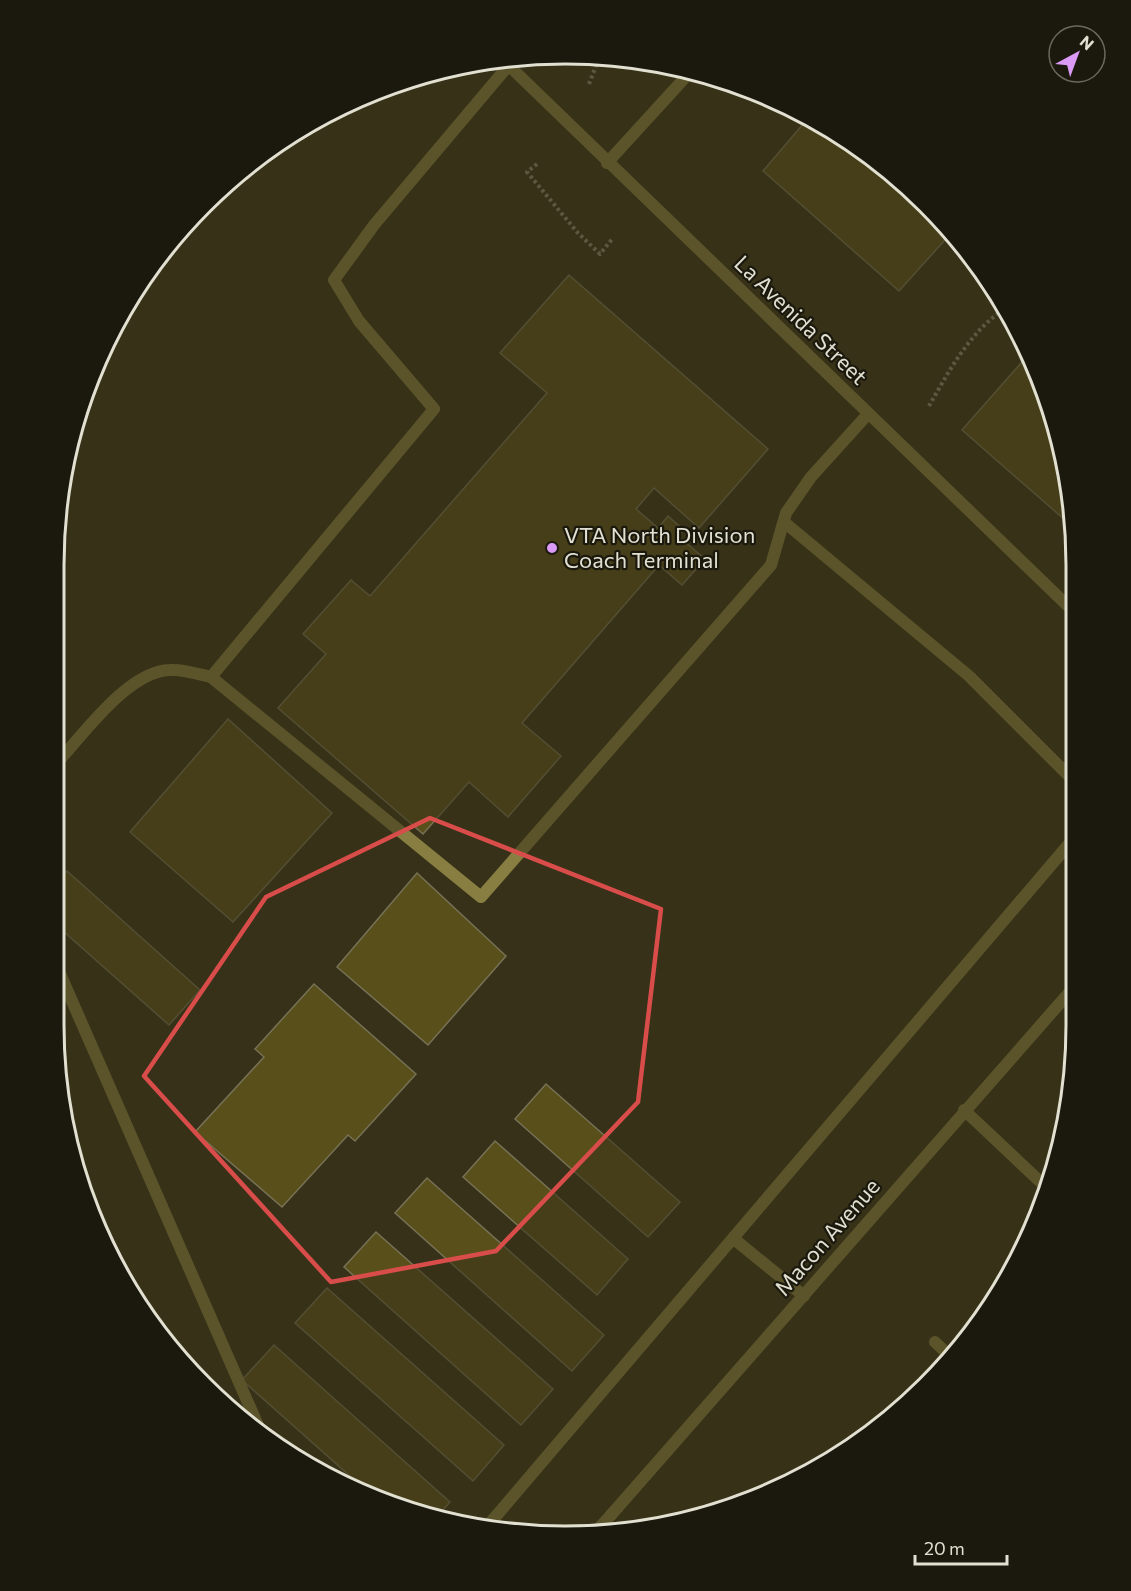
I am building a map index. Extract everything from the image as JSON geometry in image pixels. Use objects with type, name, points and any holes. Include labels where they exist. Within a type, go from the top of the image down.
[{"type":"street","name":"La Avenida Street","points":[[511,68],[1066,604]]},
{"type":"street","points":[[211,676],[434,409],[359,321],[334,280],[374,225],[499,69]]},
{"type":"street","points":[[607,163],[684,79]]},
{"type":"street","points":[[64,755],[141,677],[169,670],[211,676],[481,897],[771,564],[786,513],[811,477],[868,414]]},
{"type":"street","points":[[784,522],[969,676],[1066,773]]},
{"type":"street","points":[[492,1521],[1066,848]]},
{"type":"street","points":[[64,983],[255,1418]]},
{"type":"street","name":"Macon Avenue","points":[[602,1525],[964,1110],[1066,997]]},
{"type":"street","points":[[964,1110],[1041,1183]]},
{"type":"street","points":[[734,1239],[804,1296]]},
{"type":"street","points":[[935,1342],[945,1352]]},
{"type":"path","points":[[589,84],[596,66]]},
{"type":"path","points":[[537,164],[527,172],[578,233],[600,254],[613,238]]},
{"type":"path","points":[[929,406],[955,361],[976,333],[998,314]]},
{"type":"highlighted area","points":[[430,818],[661,909],[638,1102],[496,1251],[331,1282],[144,1076],[266,897]]},
{"type":"building","points":[[803,125],[844,149],[870,168],[920,211],[945,239],[899,291],[763,171]]},
{"type":"building","name":"VTA North Division Coach Terminal","points":[[569,275],[768,449],[699,528],[654,488],[636,509],[658,528],[668,516],[684,530],[678,536],[705,559],[682,585],[659,565],[522,723],[561,756],[508,817],[469,782],[423,834],[278,708],[326,654],[303,634],[351,580],[370,596],[547,393],[500,353]]},
{"type":"building","points":[[1023,361],[1040,404],[1049,436],[1057,468],[1064,519],[962,430]]},
{"type":"building","points":[[228,719],[332,813],[233,922],[130,832]]},
{"type":"building","points":[[67,871],[200,990],[169,1025],[64,932],[64,874]]},
{"type":"building","points":[[417,873],[506,956],[428,1045],[337,967]]},
{"type":"building","points":[[314,984],[416,1074],[355,1141],[348,1135],[282,1207],[195,1132],[264,1057],[255,1049]]},
{"type":"building","points":[[546,1084],[680,1202],[648,1237],[515,1119]]},
{"type":"building","points":[[495,1141],[628,1259],[597,1295],[463,1177]]},
{"type":"building","points":[[427,1178],[604,1335],[572,1371],[395,1213]]},
{"type":"building","points":[[376,1232],[553,1389],[521,1425],[344,1267]]},
{"type":"building","points":[[327,1288],[504,1445],[473,1481],[295,1323]]},
{"type":"building","points":[[274,1345],[450,1502],[443,1511],[404,1500],[354,1479],[242,1380]]},
{"type":"place","name":"VTA North Division Coach Terminal","points":[[552,548]]}]
